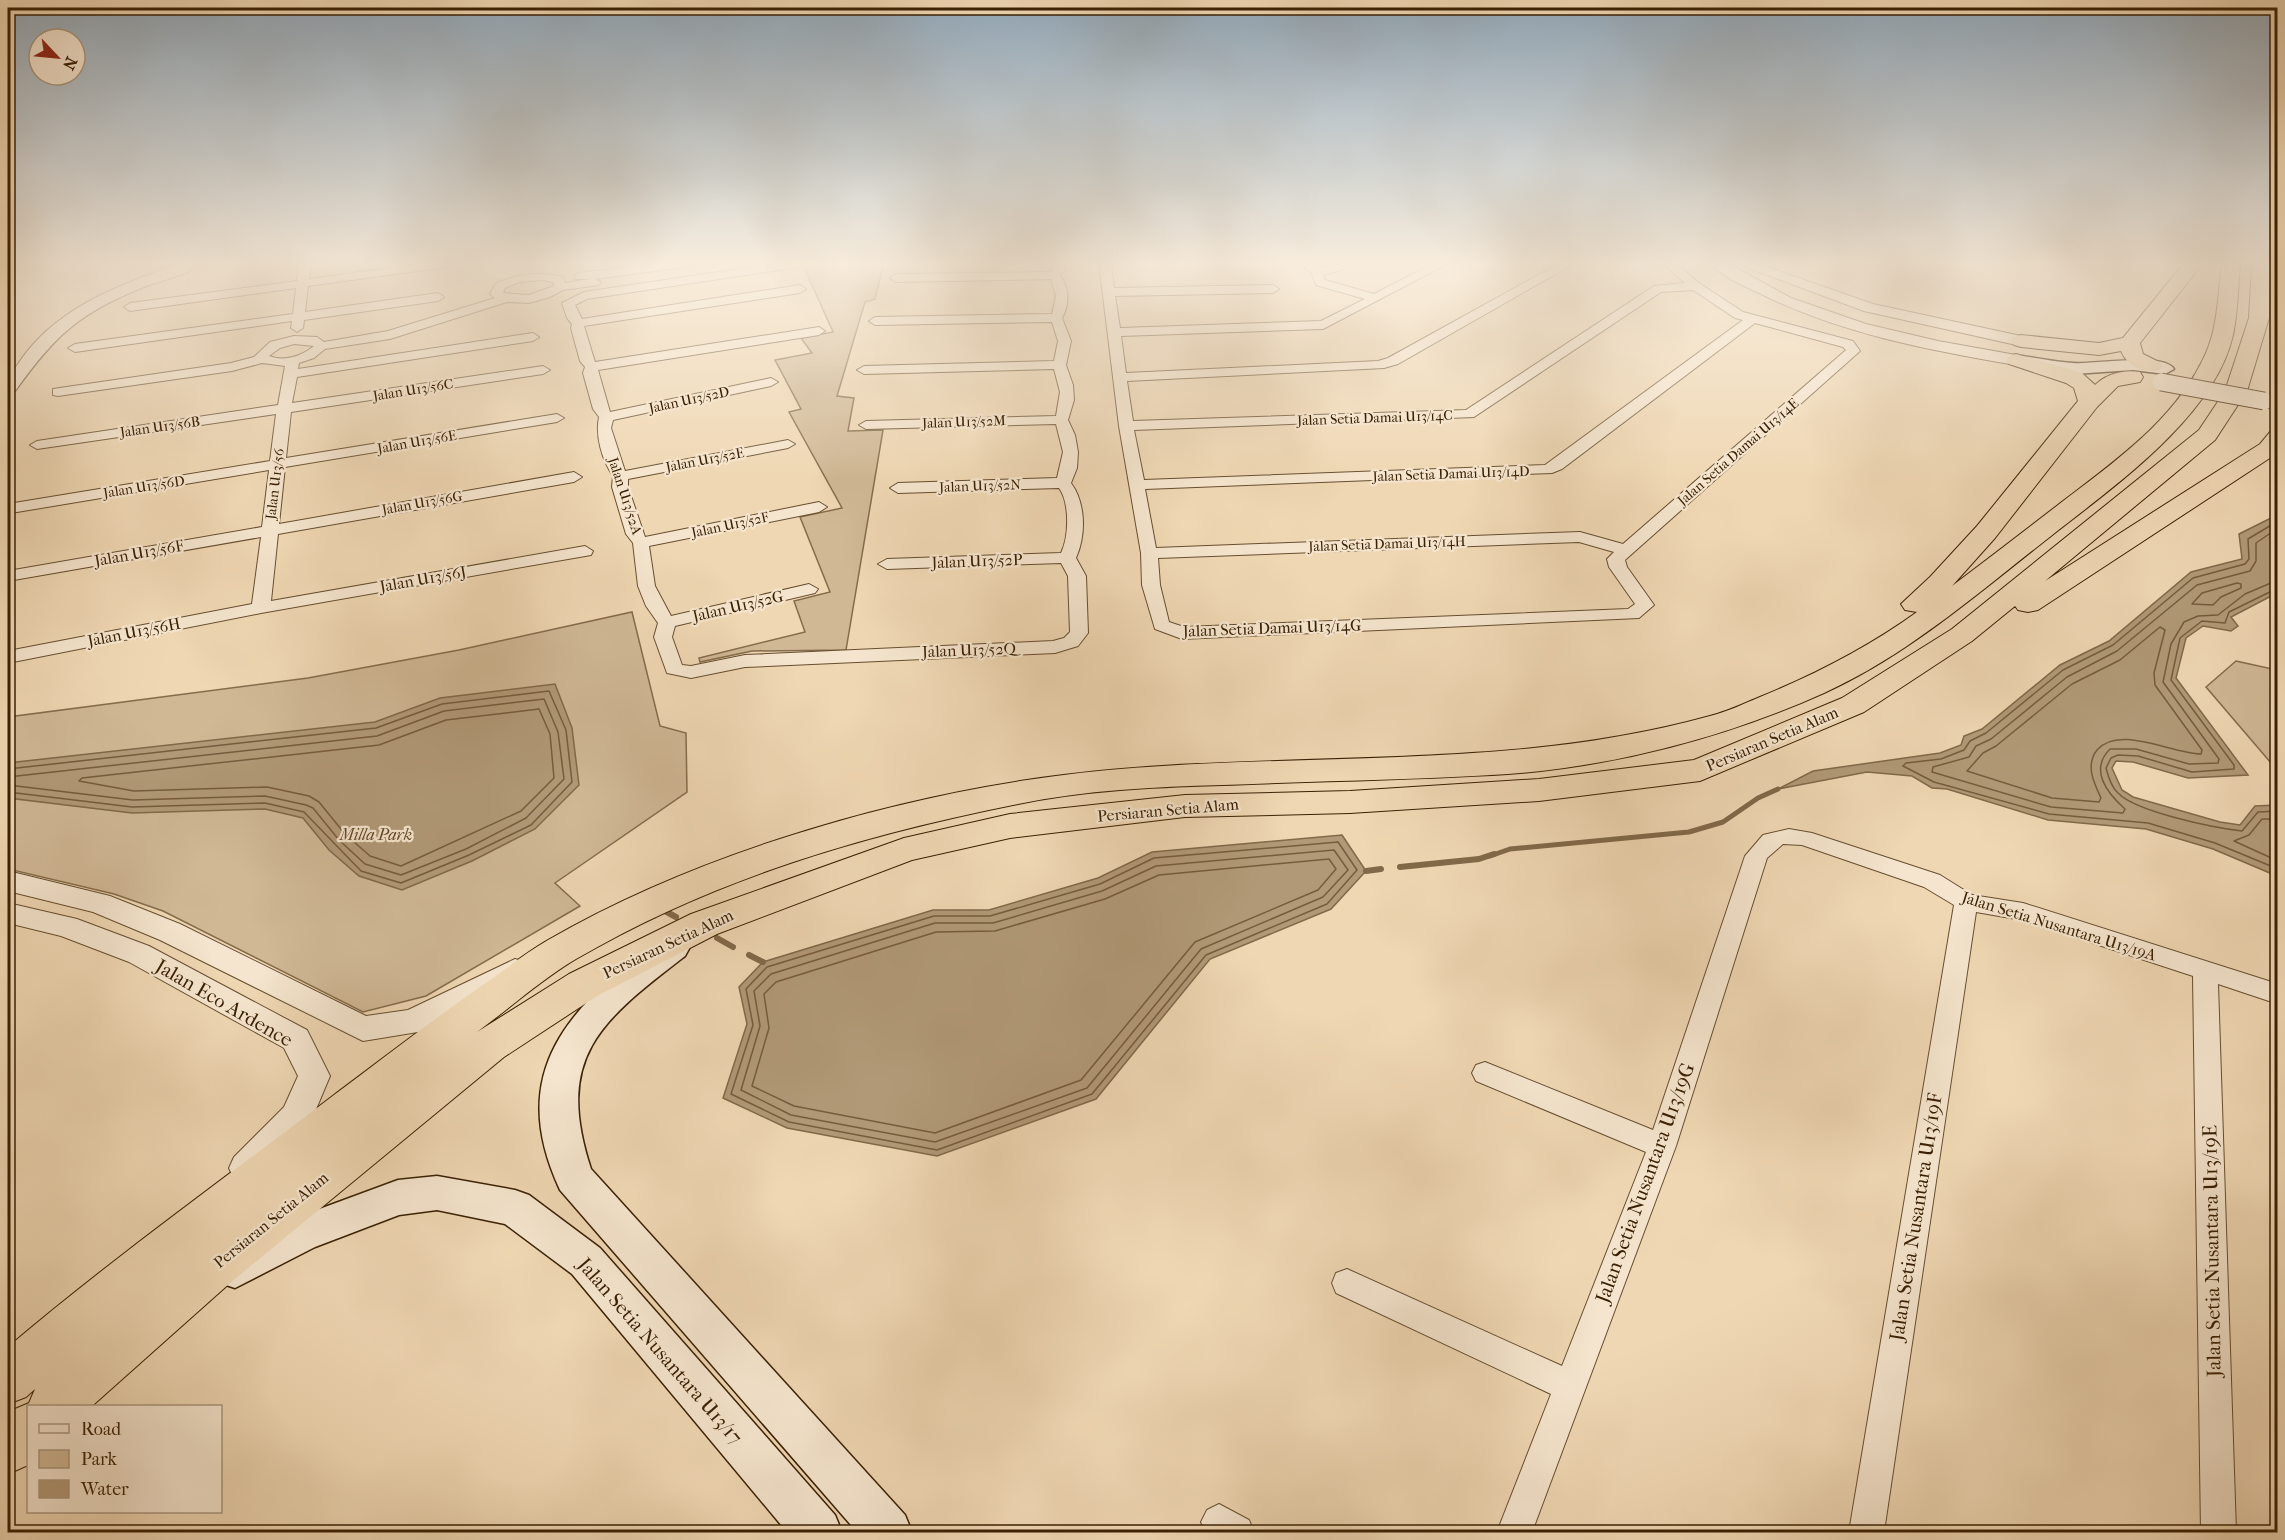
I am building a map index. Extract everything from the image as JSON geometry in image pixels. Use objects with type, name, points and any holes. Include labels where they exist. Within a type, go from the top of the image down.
[{"type":"highway","points":[[2137,335],[2130,343],[2130,354],[2134,359],[2160,372]]},
{"type":"highway","name":"Persiaran Setia Alam","points":[[8,1379],[86,1312],[458,1024],[560,951],[625,917],[690,887],[800,845],[903,816],[1026,791],[1148,777],[1513,763],[1608,750],[1724,723],[1817,685],[1880,652],[1945,605],[2100,485],[2153,440],[2193,396],[2216,354],[2223,335]]},
{"type":"highway","name":"Persiaran Setia Alam","points":[[56,1405],[213,1267],[489,1045],[583,985],[704,924],[904,850],[1010,826],[1185,806],[1350,802],[1539,790],[1700,770],[1853,705],[1962,635],[2207,435],[2236,391],[2254,335]]},
{"type":"highway","points":[[2019,350],[2099,349],[2130,343]]},
{"type":"highway","points":[[2019,350],[2084,385],[2090,402]]},
{"type":"highway","points":[[1817,685],[1940,583],[1986,532],[2090,402],[2111,381],[2132,377]]},
{"type":"highway","points":[[1962,635],[2016,612],[2274,443]]},
{"type":"highway","points":[[8,1448],[27,1431]]},
{"type":"main road","points":[[2019,350],[2074,369],[2110,367],[2160,372],[2271,395]]},
{"type":"main road","points":[[2110,367],[2132,377],[2160,372]]},
{"type":"main road","points":[[704,924],[665,953],[596,1013],[570,1045],[559,1078],[556,1103],[563,1152],[574,1178],[888,1533]]},
{"type":"main road","name":"Jalan Setia Nusantara U13/17","points":[[123,1345],[241,1264],[301,1234],[353,1213],[398,1198],[437,1193],[515,1208],[586,1261],[818,1533]]},
{"type":"street","points":[[13,355],[31,335]]},
{"type":"street","points":[[8,389],[31,357],[53,335]]},
{"type":"street","points":[[75,348],[167,335]]},
{"type":"street","points":[[294,340],[295,335]]},
{"type":"street","points":[[262,359],[260,356],[267,348],[294,340],[319,344],[390,335]]},
{"type":"street","name":"Jalan U13/52A","points":[[579,335],[587,361],[592,367],[590,372],[600,409],[606,417],[604,428],[614,466],[621,476],[620,488],[631,525],[641,543],[640,557],[656,612],[667,622]]},
{"type":"street","points":[[592,367],[800,335]]},
{"type":"street","points":[[1059,365],[1064,356],[1063,335]]},
{"type":"street","name":"Jalan Setia Damai U13/14G","points":[[1115,335],[1126,426],[1149,553],[1151,585],[1161,625],[1182,633],[1634,614],[1645,605],[1618,567],[1616,559],[1624,550]]},
{"type":"street","points":[[1119,377],[1360,368],[1393,361],[1440,335]]},
{"type":"street","name":"Jalan Setia Damai U13/14C","points":[[1126,426],[1469,414],[1589,335]]},
{"type":"street","name":"Jalan Setia Damai U13/14D","points":[[1137,485],[1547,470],[1557,466],[1639,406],[1731,335]]},
{"type":"street","name":"Jalan Setia Damai U13/14E","points":[[1624,550],[1851,354],[1852,347],[1848,344],[1813,335]]},
{"type":"street","points":[[1891,335],[1911,340],[2019,350]]},
{"type":"street","points":[[1965,335],[2019,350]]},
{"type":"street","points":[[58,392],[232,367],[262,359],[291,367],[533,337]]},
{"type":"street","points":[[291,367],[315,353],[319,344]]},
{"type":"street","points":[[864,370],[1059,365]]},
{"type":"street","points":[[1059,365],[1065,376],[1066,410],[1061,420],[1069,432],[1070,472],[1063,483],[1072,495],[1075,542],[1067,558]]},
{"type":"street","name":"Jalan U13/56","points":[[261,608],[291,367]]},
{"type":"street","name":"Jalan U13/56C","points":[[284,410],[543,370]]},
{"type":"street","name":"Jalan U13/52D","points":[[606,417],[771,382]]},
{"type":"street","name":"Jalan U13/56B","points":[[37,444],[284,410]]},
{"type":"street","name":"Jalan U13/56E","points":[[277,465],[557,418]]},
{"type":"street","name":"Jalan U13/52M","points":[[866,425],[1061,420]]},
{"type":"street","name":"Jalan U13/52E","points":[[621,476],[788,444]]},
{"type":"street","name":"Jalan U13/56D","points":[[11,508],[277,465]]},
{"type":"street","name":"Jalan U13/56G","points":[[270,530],[574,477]]},
{"type":"street","name":"Jalan U13/52N","points":[[898,488],[1063,483]]},
{"type":"street","name":"Jalan U13/52F","points":[[641,543],[819,507]]},
{"type":"street","name":"Jalan U13/56F","points":[[8,576],[270,530]]},
{"type":"street","name":"Jalan Setia Damai U13/14H","points":[[1149,553],[1580,537],[1624,550]]},
{"type":"street","name":"Jalan U13/56J","points":[[261,608],[585,551]]},
{"type":"street","name":"Jalan U13/52P","points":[[887,564],[1067,558]]},
{"type":"street","name":"Jalan U13/52Q","points":[[667,622],[663,637],[670,664],[674,669],[683,671],[745,661],[1055,647],[1071,642],[1079,633],[1077,576],[1067,558]]},
{"type":"street","name":"Jalan U13/52G","points":[[667,622],[809,589]]},
{"type":"street","name":"Jalan U13/56H","points":[[8,657],[261,608]]},
{"type":"street","name":"Jalan Setia Nusantara U13/19A","points":[[1775,836],[1804,838],[1921,878],[1966,902],[2023,912],[2277,994]]},
{"type":"street","name":"Jalan Setia Nusantara U13/19G","points":[[1515,1533],[1662,1146],[1756,856],[1764,844],[1775,836]]},
{"type":"street","name":"Jalan Eco Ardence","points":[[8,881],[100,903],[150,924],[363,1029],[413,1022],[477,988],[560,951]]},
{"type":"street","name":"Jalan Setia Nusantara U13/19F","points":[[1866,1533],[1966,902]]},
{"type":"street","name":"Jalan Eco Ardence","points":[[8,914],[67,927],[139,954],[296,1039],[314,1076],[297,1116],[224,1190],[86,1312]]},
{"type":"street","name":"Jalan Setia Nusantara U13/19E","points":[[2205,970],[2219,1533]]},
{"type":"street","points":[[1485,1073],[1662,1146]]},
{"type":"street","points":[[1347,1283],[1569,1386]]},
{"type":"green space","points":[[818,335],[855,335],[837,396],[854,398],[848,431],[883,430],[846,650],[752,651],[700,662],[699,658],[805,632],[794,601],[830,592],[800,517],[842,508],[789,412],[801,409],[775,360],[812,353],[801,338]]},
{"type":"green space","name":"Milla Park","points":[[632,612],[660,726],[686,733],[687,792],[555,883],[580,906],[426,996],[363,1012],[163,911],[114,894],[8,869],[8,717],[308,678],[459,650]]},
{"type":"green space","points":[[2236,661],[2277,670],[2277,770],[2206,687]]},
{"type":"water","points":[[2277,515],[2277,593],[2231,617],[2238,626],[2231,631],[2203,626],[2186,638],[2176,678],[2248,775],[2188,778],[2133,762],[2116,761],[2112,768],[2122,790],[2133,797],[2220,822],[2240,825],[2255,806],[2277,805],[2277,876],[2213,849],[2146,829],[2048,820],[1947,789],[1932,788],[1912,776],[1867,772],[1778,789],[1813,771],[1940,753],[1961,745],[1964,736],[1982,729],[2060,665],[2109,641],[2191,572],[2242,559],[2239,534]]},
{"type":"water","points":[[555,684],[572,728],[579,785],[535,829],[472,861],[402,890],[359,876],[329,850],[303,818],[265,809],[132,813],[8,798],[8,763],[375,722],[440,698]]},
{"type":"water","points":[[1342,835],[1366,871],[1331,909],[1210,959],[1096,1099],[937,1156],[787,1128],[723,1098],[747,1024],[739,987],[763,962],[933,910],[989,910],[1098,878],[1152,852]]},
{"type":"waterway","points":[[1490,856],[1510,849],[1689,832],[1723,822],[1758,798],[1778,789]]},
{"type":"waterway","points":[[1400,867],[1479,859],[1494,854]]},
{"type":"waterway","points":[[1366,871],[1381,869]]},
{"type":"waterway","points":[[663,910],[676,917]]},
{"type":"waterway","points":[[717,938],[733,947]]},
{"type":"waterway","points":[[749,955],[763,962]]}]
